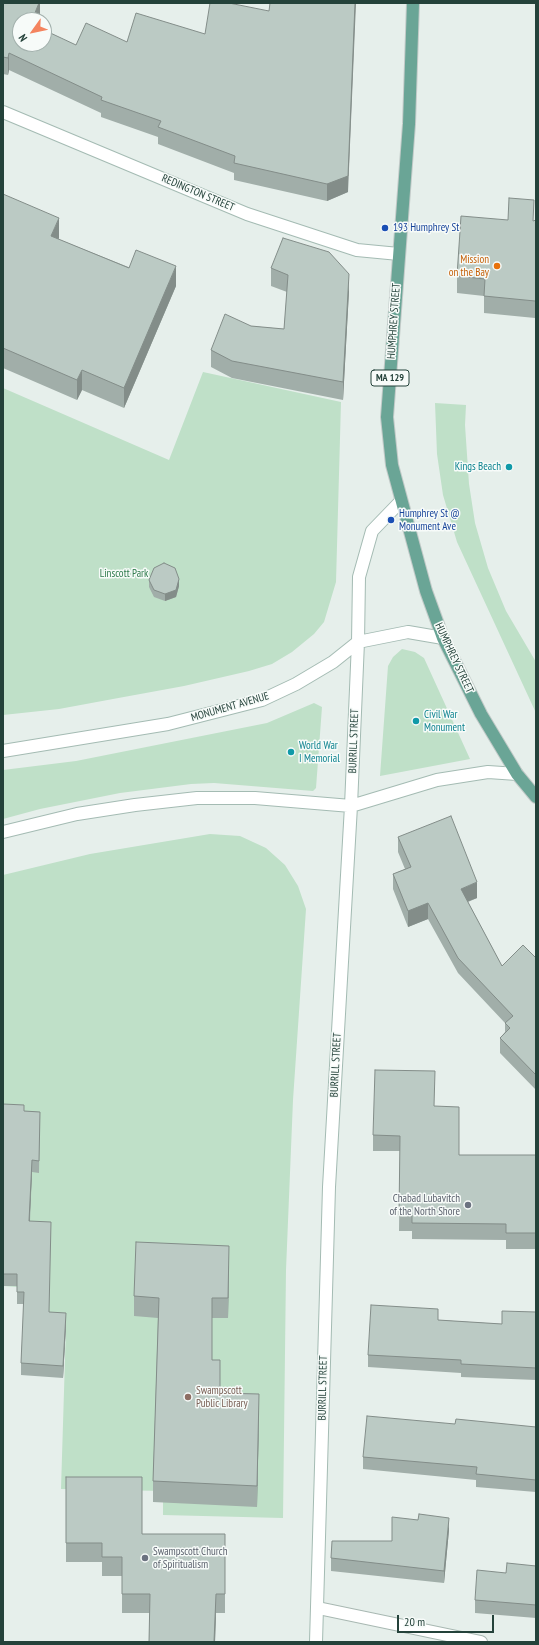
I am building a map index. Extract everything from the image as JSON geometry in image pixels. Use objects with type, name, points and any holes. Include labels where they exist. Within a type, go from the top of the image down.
[{"type":"main road","name":"HUMPHREY STREET","points":[[413,3],[409,124],[387,417],[392,465],[426,591],[442,638],[481,714],[517,774],[536,797]]},
{"type":"street","name":"REDINGTON STREET","points":[[3,112],[248,214],[357,250],[399,254]]},
{"type":"street","name":"BURRILL STREET","points":[[316,1642],[329,1187],[351,806],[358,642],[359,577],[372,531],[401,501]]},
{"type":"street","name":"MONUMENT AVENUE","points":[[3,751],[168,724],[262,700],[296,684],[333,662],[358,642],[408,632],[442,638]]},
{"type":"street","points":[[3,832],[77,814],[135,805],[197,798],[255,798],[351,806],[437,780],[488,772],[517,774]]},
{"type":"street","points":[[318,1608],[481,1642]]},
{"type":"green space","name":"Linscott Park","points":[[203,372],[341,402],[336,582],[324,622],[314,634],[292,652],[272,664],[249,671],[184,686],[59,709],[3,715],[3,388],[169,460]]},
{"type":"green space","points":[[435,403],[466,405],[465,425],[469,484],[475,523],[488,568],[506,611],[536,662],[536,713],[457,542],[443,495],[437,454]]},
{"type":"green space","points":[[402,649],[415,652],[424,658],[470,759],[380,776],[388,666],[393,657]]},
{"type":"green space","points":[[314,703],[322,707],[316,788],[313,791],[214,783],[191,784],[120,793],[40,809],[3,819],[3,770],[76,761],[267,723]]},
{"type":"green space","points":[[210,834],[240,836],[266,848],[285,865],[298,886],[306,909],[293,1100],[286,1270],[283,1518],[163,1515],[163,1491],[61,1489],[66,1326],[24,1304],[17,1304],[17,1287],[3,1286],[3,875],[90,854]]},
{"type":"building","points":[[3,3],[39,3],[35,12],[12,12],[12,52],[52,52],[52,34],[76,45],[86,23],[127,42],[136,13],[205,34],[210,3],[229,3],[269,11],[270,3],[355,3],[348,176],[327,184],[234,163],[235,156],[158,127],[161,121],[101,100],[102,97],[9,53],[8,58],[3,57]]},
{"type":"building","points":[[3,194],[59,218],[51,236],[129,268],[136,250],[176,266],[124,388],[82,370],[77,380],[3,348]]},
{"type":"building","name":"Mission on the Bay","points":[[509,198],[534,200],[533,221],[536,220],[535,301],[484,296],[485,279],[457,276],[461,216],[508,220]]},
{"type":"building","points":[[283,238],[329,252],[349,274],[343,382],[232,361],[211,350],[225,314],[251,326],[284,329],[288,275],[271,268]]},
{"type":"building","points":[[164,563],[175,568],[179,579],[176,590],[165,594],[154,590],[149,580],[154,568]]},
{"type":"building","points":[[451,816],[477,882],[461,889],[502,966],[523,945],[536,958],[536,1075],[500,1038],[510,1028],[505,1023],[513,1016],[458,958],[428,903],[408,911],[393,874],[411,867],[398,837]]},
{"type":"building","points":[[375,1070],[435,1071],[434,1106],[459,1107],[459,1155],[536,1155],[536,1233],[506,1233],[506,1224],[412,1223],[412,1215],[399,1215],[400,1136],[373,1135]]},
{"type":"building","points":[[3,1104],[24,1105],[24,1111],[40,1112],[39,1161],[32,1160],[29,1221],[51,1222],[49,1312],[66,1313],[63,1366],[21,1363],[24,1292],[17,1292],[17,1274],[3,1274]]},
{"type":"building","name":"Swampscott Public Library","points":[[136,1242],[229,1246],[228,1298],[212,1298],[212,1360],[220,1360],[220,1393],[259,1394],[257,1486],[153,1481],[159,1298],[134,1296]]},
{"type":"building","points":[[371,1305],[438,1309],[438,1320],[502,1324],[502,1311],[536,1312],[536,1368],[461,1364],[461,1360],[368,1355]]},
{"type":"building","points":[[367,1416],[455,1424],[456,1419],[536,1427],[536,1480],[476,1474],[477,1467],[363,1457]]},
{"type":"building","name":"Swampscott Church of Spiritualism","points":[[66,1477],[142,1477],[142,1534],[225,1534],[225,1594],[216,1594],[214,1642],[149,1642],[150,1594],[122,1594],[122,1557],[102,1557],[102,1543],[66,1543]]},
{"type":"building","points":[[419,1514],[449,1518],[444,1571],[331,1558],[332,1541],[392,1541],[392,1517],[418,1520]]},
{"type":"building","points":[[507,1563],[536,1566],[536,1605],[475,1600],[477,1570],[506,1573]]},
{"type":"place","name":"193 Humphrey St","points":[[385,228]]},
{"type":"place","name":"Mission on the Bay","points":[[497,266]]},
{"type":"place","name":"Kings Beach","points":[[509,467]]},
{"type":"place","name":"Humphrey St @ Monument Ave","points":[[391,520]]},
{"type":"place","name":"Civil War Monument","points":[[416,721]]},
{"type":"place","name":"World War I Memorial","points":[[291,752]]},
{"type":"place","name":"Chabad Lubavitch of the North Shore","points":[[468,1205]]},
{"type":"place","name":"Swampscott Public Library","points":[[188,1397]]},
{"type":"place","name":"Swampscott Church of Spiritualism","points":[[145,1558]]}]
